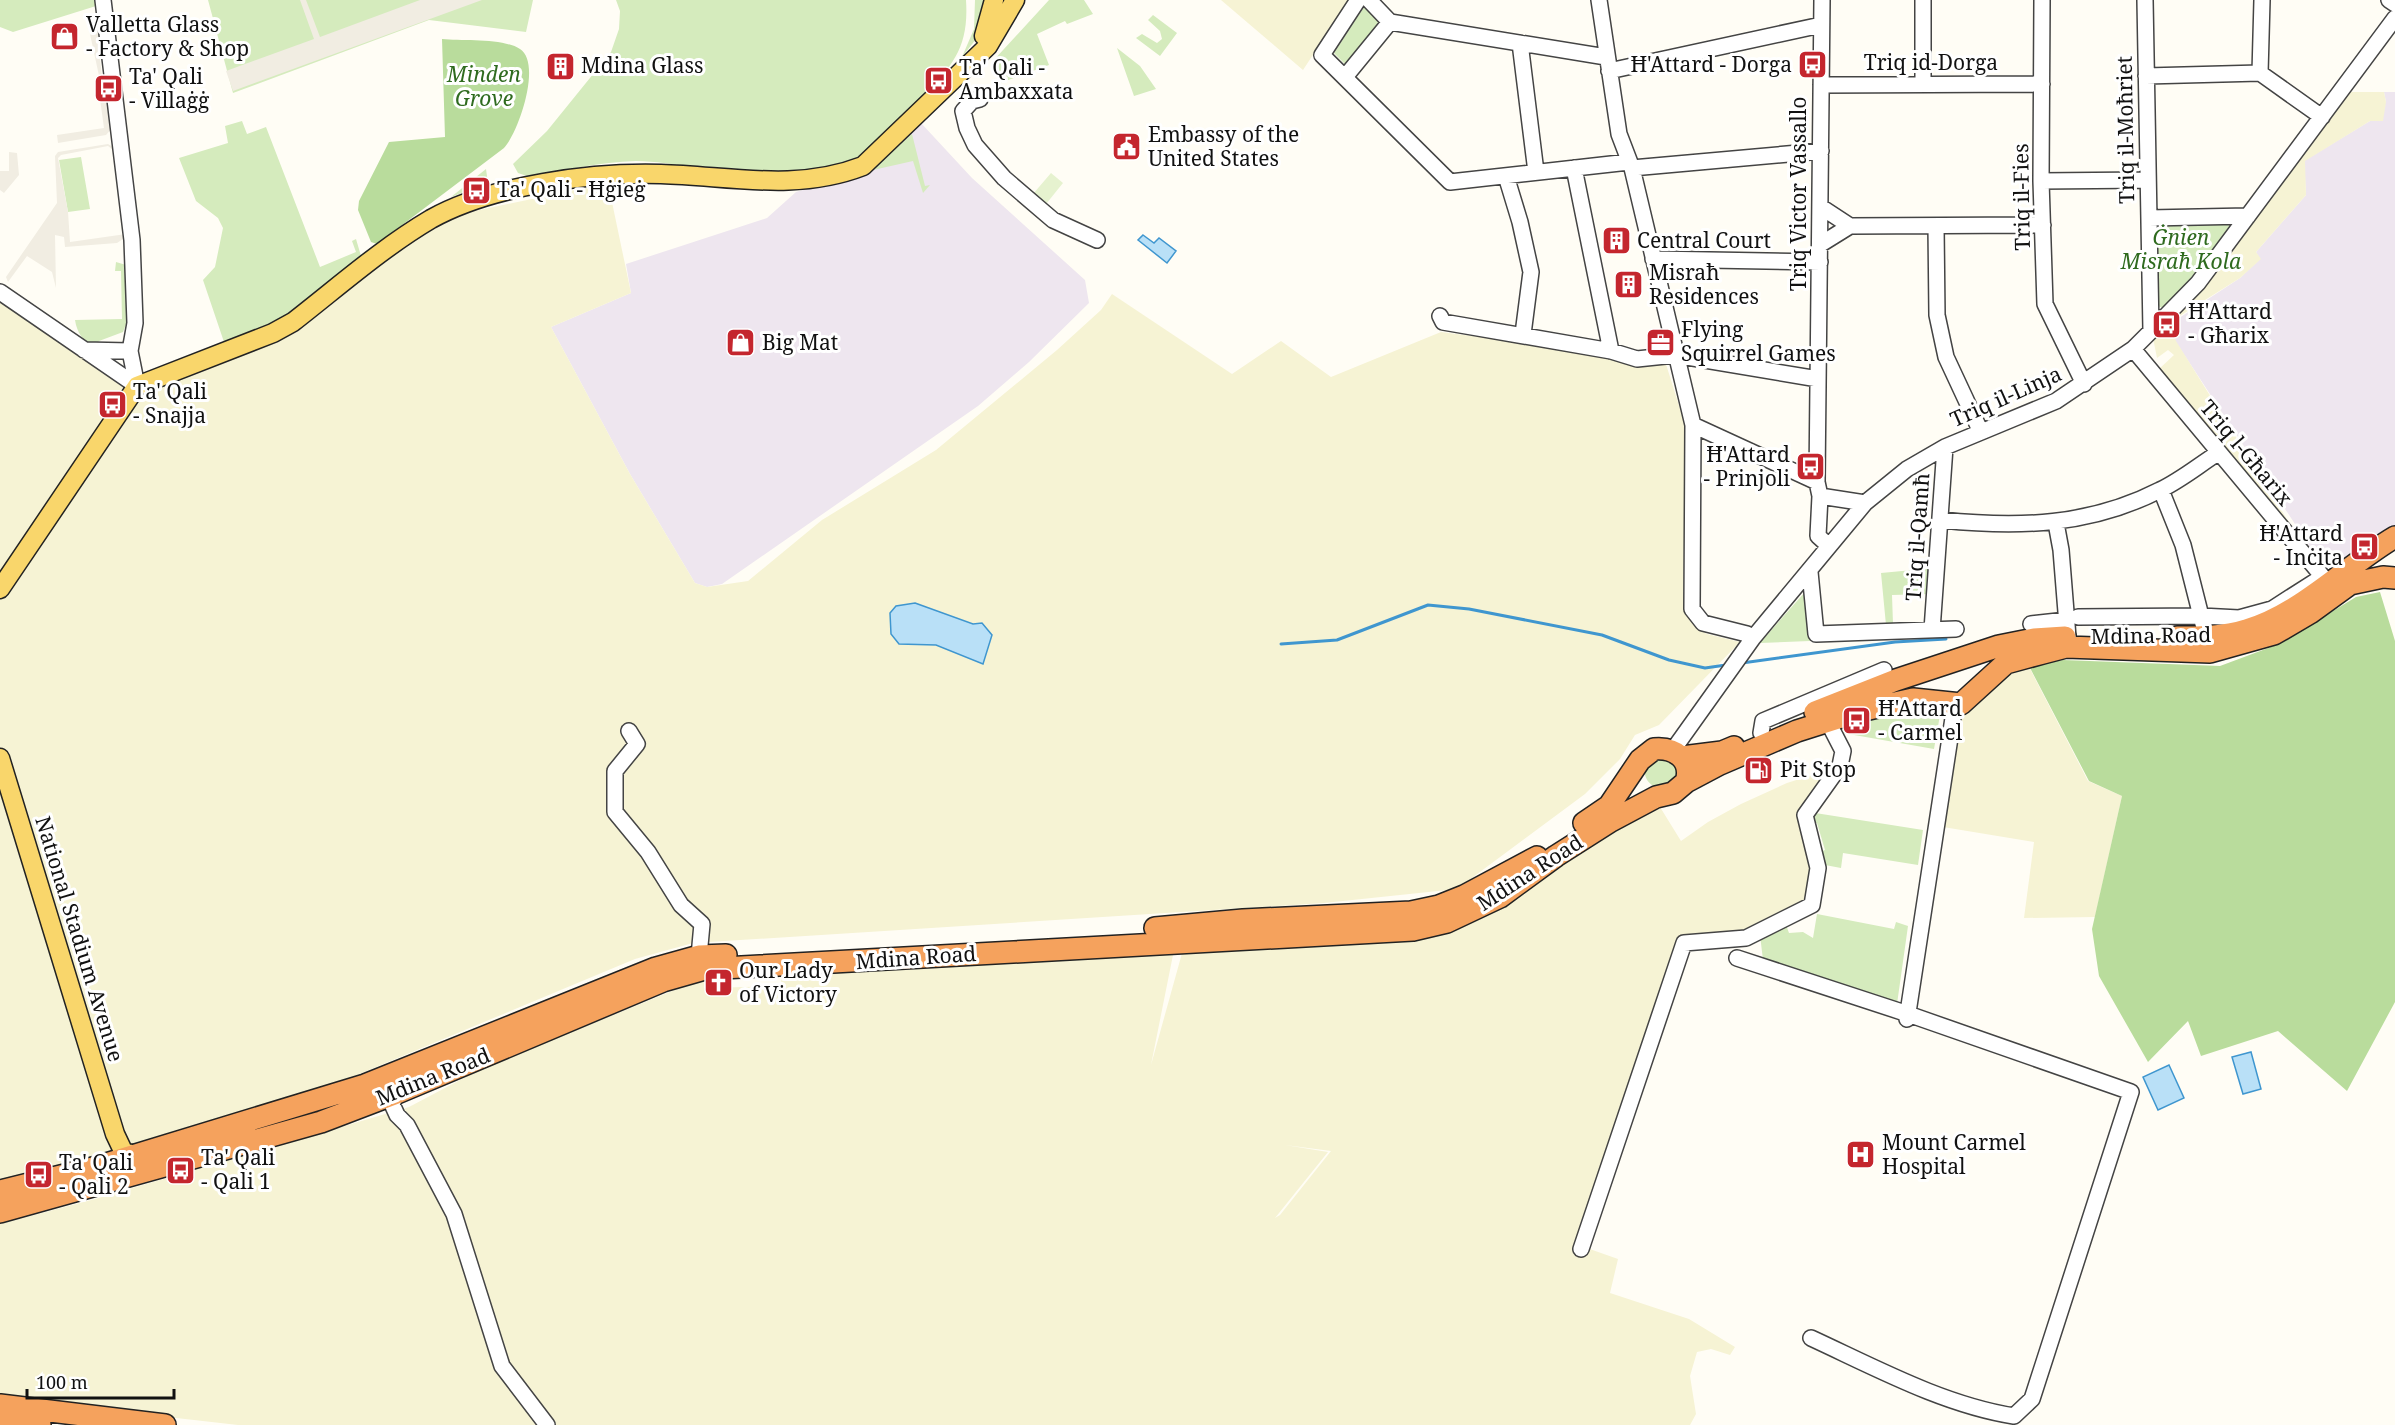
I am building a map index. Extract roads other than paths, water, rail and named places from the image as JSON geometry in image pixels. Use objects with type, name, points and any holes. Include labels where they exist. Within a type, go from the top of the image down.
[{"type":"highway","name":"Mdina Road","points":[[0,1191],[139,1155],[365,1085],[656,968],[699,956],[971,943],[1243,920],[1411,912],[1439,906],[1464,896],[1541,854],[1610,806],[1646,753],[1654,749],[1678,754],[1722,752],[1854,690],[1947,664],[1999,646],[2034,639],[2071,625],[2205,637],[2247,630],[2284,613],[2325,580],[2395,537]]},
{"type":"highway","name":"Mdina Road","points":[[0,1212],[321,1122],[397,1093],[663,981],[705,969],[1413,930],[1447,922],[1500,897],[1556,856],[1656,797],[1679,789],[1686,782],[1797,731],[1827,720],[1913,699],[1957,701],[2006,663],[2066,647],[2210,652],[2264,637],[2310,614],[2350,585],[2389,578]]},
{"type":"highway","points":[[1947,664],[1967,666],[1972,671],[1976,684],[1957,701],[1937,696],[1932,686],[1934,675],[1947,664]]},
{"type":"highway","points":[[1678,754],[1689,774],[1686,782]]},
{"type":"highway","points":[[1637,767],[1638,783],[1656,797]]},
{"type":"highway","points":[[0,1405],[165,1425]]},
{"type":"highway","points":[[0,1420],[40,1425]]},
{"type":"main road","points":[[969,63],[987,29],[994,0]]},
{"type":"main road","points":[[0,589],[137,386],[273,333],[293,322],[411,232],[433,218],[480,198],[531,186],[624,175],[686,175],[774,182],[838,176],[863,166],[988,46],[1015,0]]},
{"type":"main road","name":"National Stadium Avenue","points":[[0,758],[115,1134]]},
{"type":"main road","points":[[115,1134],[124,1153],[139,1155]]},
{"type":"main road","points":[[106,1164],[112,1155],[115,1134]]},
{"type":"street","points":[[103,0],[133,249],[135,323],[130,351],[137,386]]},
{"type":"street","points":[[1358,0],[1322,55],[1450,182],[1574,168],[1821,151]]},
{"type":"street","points":[[1369,0],[1390,22],[1520,43],[1608,64],[1821,25]]},
{"type":"street","points":[[1599,0],[1619,134],[1630,165],[1693,425],[1692,609],[1703,623],[1747,633],[1753,638]]},
{"type":"street","name":"Triq Victor Vassallo","points":[[1822,0],[1818,536],[1828,545]]},
{"type":"street","points":[[1923,0],[1923,84]]},
{"type":"street","name":"Triq il-Fies","points":[[2042,0],[2041,181],[2045,304],[2084,384]]},
{"type":"street","name":"Triq il-Moħriet","points":[[2145,0],[2151,331]]},
{"type":"street","points":[[2260,74],[2262,0]]},
{"type":"street","points":[[2389,0],[2395,4]]},
{"type":"street","name":"Triq il-Linja","points":[[1678,754],[1753,638],[1810,572],[1828,545],[1865,502],[1906,469],[1945,447],[1980,430],[2056,401],[2084,384],[2133,349],[2198,283],[2395,18]]},
{"type":"street","points":[[1345,76],[1390,22]]},
{"type":"street","points":[[1520,43],[1536,172]]},
{"type":"street","points":[[2146,76],[2260,74],[2322,117]]},
{"type":"street","name":"Triq id-Dorga","points":[[1821,85],[2042,84]]},
{"type":"street","points":[[980,99],[972,101],[963,111],[966,128],[975,145],[1004,178],[1053,220],[1097,240]]},
{"type":"street","points":[[1574,168],[1611,351]]},
{"type":"street","points":[[1506,176],[1520,222],[1531,272],[1523,334]]},
{"type":"street","points":[[2041,181],[2148,180]]},
{"type":"street","points":[[1821,207],[1850,226]]},
{"type":"street","points":[[2149,218],[2248,216]]},
{"type":"street","points":[[1821,243],[1850,226],[2043,225]]},
{"type":"street","points":[[1936,226],[1937,315],[1941,336],[1946,357],[1980,430]]},
{"type":"street","points":[[1653,259],[1820,262]]},
{"type":"street","points":[[0,292],[137,386]]},
{"type":"street","points":[[1440,316],[1443,322],[1523,334],[1611,351],[1637,359],[1675,355],[1818,379]]},
{"type":"street","name":"Triq l-Għarix","points":[[2133,349],[2325,580]]},
{"type":"street","points":[[84,350],[130,351]]},
{"type":"street","points":[[1693,425],[1819,489],[1865,502]]},
{"type":"street","name":"Triq il-Qamħ","points":[[1932,630],[1942,520],[1945,447]]},
{"type":"street","points":[[1942,520],[1995,525],[2056,523],[2108,512],[2161,490],[2218,453]]},
{"type":"street","points":[[2161,490],[2183,545],[2205,637]]},
{"type":"street","points":[[2056,523],[2071,625]]},
{"type":"street","points":[[1810,572],[1816,634],[1956,629]]},
{"type":"street","points":[[2031,624],[2071,625],[2201,616],[2239,618],[2272,609],[2325,580]]},
{"type":"street","points":[[1854,690],[1884,670]]},
{"type":"street","points":[[1907,1016],[1957,701]]},
{"type":"street","points":[[1581,1249],[1684,943],[1746,938],[1812,905],[1818,868],[1805,815],[1840,766],[1843,751],[1827,720]]},
{"type":"street","points":[[629,731],[637,744],[615,771],[615,812],[648,852],[681,905],[702,924],[699,956]]},
{"type":"street","points":[[1737,958],[2132,1092],[2032,1399],[2014,1416],[1993,1413],[1915,1385],[1811,1338]]},
{"type":"street","points":[[397,1093],[392,1104],[397,1115],[407,1125],[454,1214],[502,1366],[547,1425]]},
{"type":"water","points":[[1143,235],[1154,243],[1159,238],[1176,251],[1167,263],[1138,240]]},
{"type":"water","points":[[915,603],[973,624],[982,623],[992,635],[983,664],[936,645],[899,644],[891,634],[890,613],[896,606]]},
{"type":"water","points":[[2251,1052],[2261,1089],[2243,1094],[2232,1057]]},
{"type":"water","points":[[2169,1065],[2184,1098],[2158,1110],[2143,1077]]},
{"type":"waterway","points":[[1281,644],[1337,640],[1428,605],[1469,609],[1602,635],[1669,660],[1705,668],[1726,665]]},
{"type":"waterway","points":[[1742,663],[1895,642],[1946,639]]},
{"type":"place","name":"Valletta Glass - Factory & Shop","points":[[65,37]]},
{"type":"place","name":"Ħ'Attard - Dorga","points":[[1813,65]]},
{"type":"place","name":"Mdina Glass","points":[[560,66]]},
{"type":"place","name":"Ta' Qali - Ambaxxata","points":[[938,80]]},
{"type":"place","name":"Ta' Qali - Villaġġ","points":[[108,89]]},
{"type":"place","name":"Embassy of the United States","points":[[1127,147]]},
{"type":"place","name":"Ta' Qali - Ħġieġ","points":[[476,190]]},
{"type":"place","name":"Central Court","points":[[1616,241]]},
{"type":"place","name":"Misraħ Residences","points":[[1628,285]]},
{"type":"place","name":"Ħ'Attard - Għarix","points":[[2167,324]]},
{"type":"place","name":"Flying Squirrel Games","points":[[1660,342]]},
{"type":"place","name":"Big Mat","points":[[741,343]]},
{"type":"place","name":"Ta' Qali - Snajja","points":[[112,404]]},
{"type":"place","name":"Ħ'Attard - Prinjoli","points":[[1811,467]]},
{"type":"place","name":"Ħ'Attard - Inċita","points":[[2364,546]]},
{"type":"place","name":"Ħ'Attard - Carmel","points":[[1857,721]]},
{"type":"place","name":"Pit Stop","points":[[1759,770]]},
{"type":"place","name":"Our Lady of Victory","points":[[718,983]]},
{"type":"place","name":"Mount Carmel Hospital","points":[[1861,1155]]},
{"type":"place","name":"Ta' Qali - Qali 1","points":[[180,1170]]},
{"type":"place","name":"Ta' Qali - Qali 2","points":[[38,1175]]},
{"type":"park label","name":"Minden Grove","points":[[484,87]]},
{"type":"park label","name":"Ġnien Misraħ Kola","points":[[2181,250]]}]
